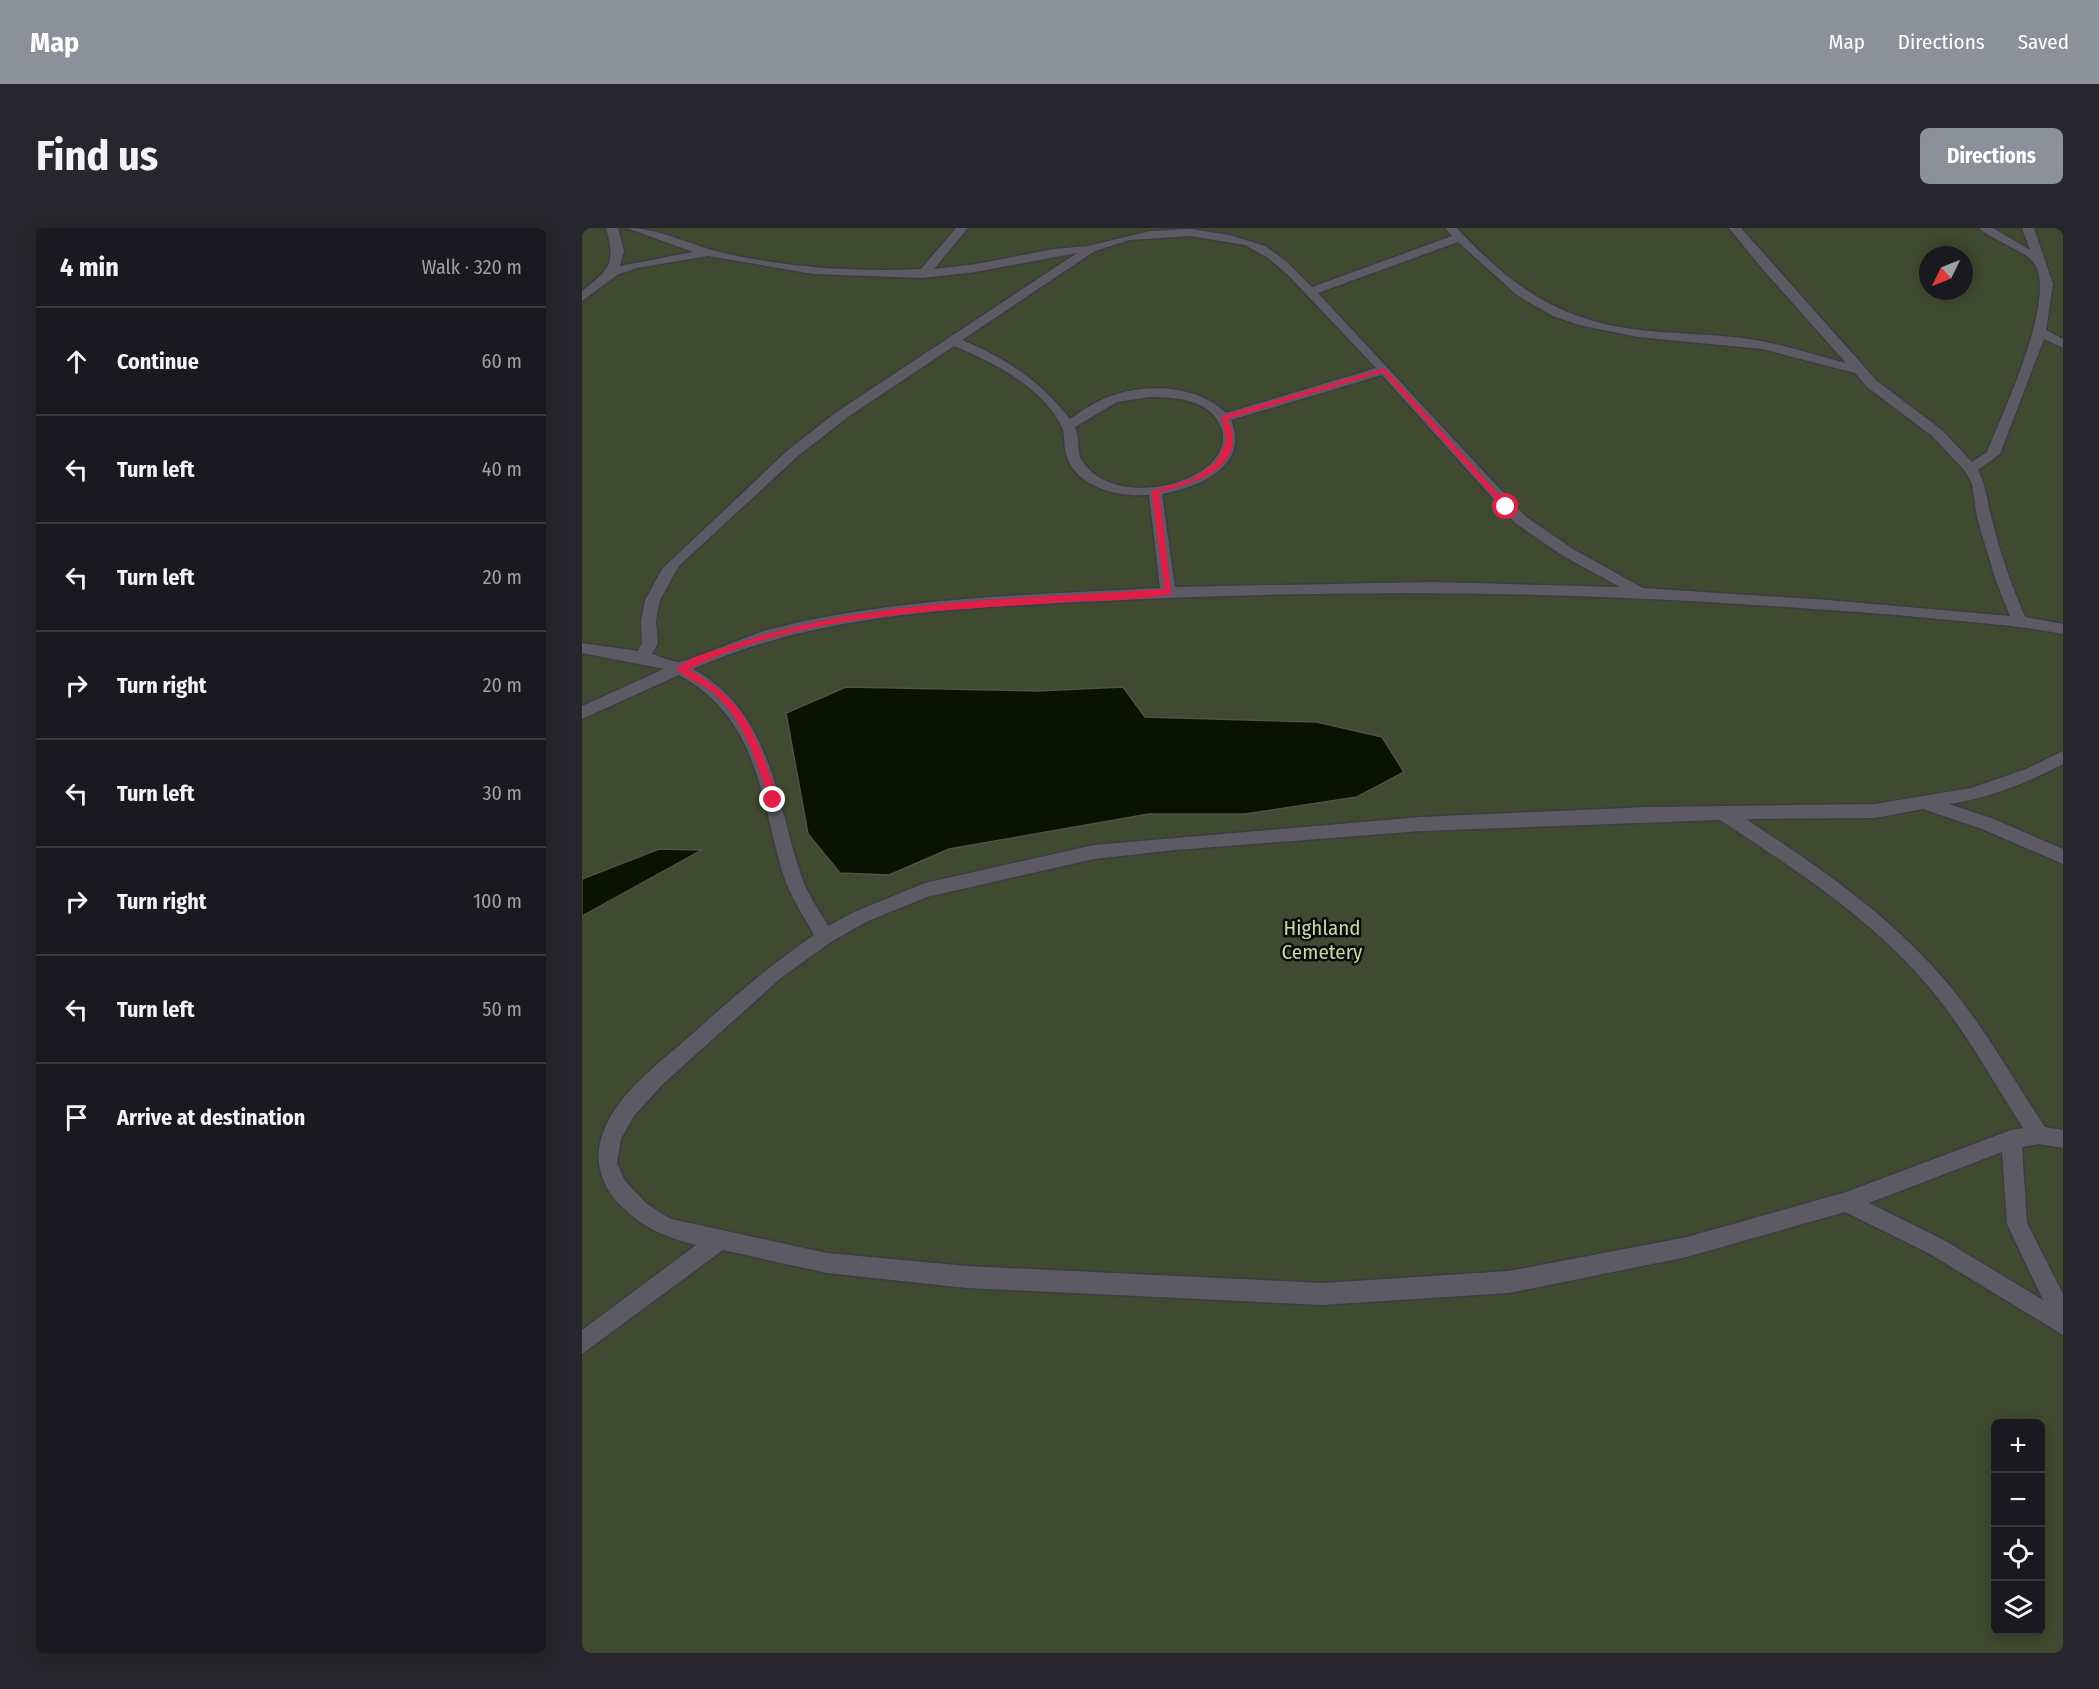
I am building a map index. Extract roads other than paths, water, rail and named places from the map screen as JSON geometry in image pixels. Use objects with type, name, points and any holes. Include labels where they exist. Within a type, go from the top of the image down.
[{"type":"lane","points":[[612,228],[618,251],[613,273]]},
{"type":"lane","points":[[633,228],[708,253],[818,271],[862,275],[923,274],[1010,263],[1069,249],[1090,249]]},
{"type":"lane","points":[[923,274],[962,228]]},
{"type":"lane","points":[[642,658],[650,643],[647,627],[650,604],[659,581],[674,562],[793,453],[843,414],[1090,249],[1135,232],[1179,228],[1211,232],[1250,243],[1265,251],[1284,266],[1384,370],[1506,507],[1534,530],[1585,562],[1641,591]]},
{"type":"lane","points":[[1735,228],[1763,263],[1872,384],[1937,433],[1971,469],[1979,484],[1984,518],[2003,581],[2020,623]]},
{"type":"lane","points":[[1985,228],[2039,260]]},
{"type":"lane","points":[[1971,469],[1993,454],[2022,372],[2040,332],[2047,284],[2028,228]]},
{"type":"lane","points":[[1309,292],[1455,233],[1534,302],[1562,314],[1628,332],[1750,343],[1859,370]]},
{"type":"lane","points":[[582,297],[613,273],[634,265],[708,253]]},
{"type":"lane","points":[[2040,332],[2062,342]]},
{"type":"lane","points":[[953,341],[997,359],[1022,376],[1050,403],[1067,426],[1073,434],[1072,455],[1087,475],[1115,488],[1155,491],[1194,481],[1220,463],[1230,441],[1229,430],[1223,418],[1199,400],[1167,392],[1150,392],[1117,398],[1067,426]]},
{"type":"lane","points":[[1223,418],[1384,370]]},
{"type":"lane","points":[[1155,491],[1168,592]]},
{"type":"lane","points":[[582,713],[703,658],[762,637],[814,625],[921,609],[1168,592],[1403,586],[1641,591],[1936,613],[2063,629]]},
{"type":"lane","points":[[582,648],[642,658],[681,669],[713,688],[730,704],[751,735],[773,800],[794,880],[825,937]]},
{"type":"lane","points":[[2063,757],[2032,772],[1972,794],[1875,811],[1726,815],[1647,814],[1421,824],[1175,843],[1094,852],[925,890],[860,917],[825,937],[776,971],[656,1078],[627,1110],[611,1137],[607,1163],[618,1188],[640,1211],[667,1228],[718,1241],[827,1263],[967,1277],[1322,1294],[1509,1281],[1687,1247],[1846,1202],[2011,1139],[2039,1135],[2063,1138]]},
{"type":"lane","points":[[1923,802],[1988,824],[2063,857]]},
{"type":"lane","points":[[1726,815],[1795,860],[1853,904],[1900,945],[1947,996],[2039,1135]]},
{"type":"lane","points":[[2011,1139],[2017,1224],[2063,1317]]},
{"type":"lane","points":[[1846,1202],[1937,1247],[2063,1324]]},
{"type":"lane","points":[[582,1343],[718,1241]]},
{"type":"park label","name":"Highland Cemetery","points":[[1322,940]]}]
